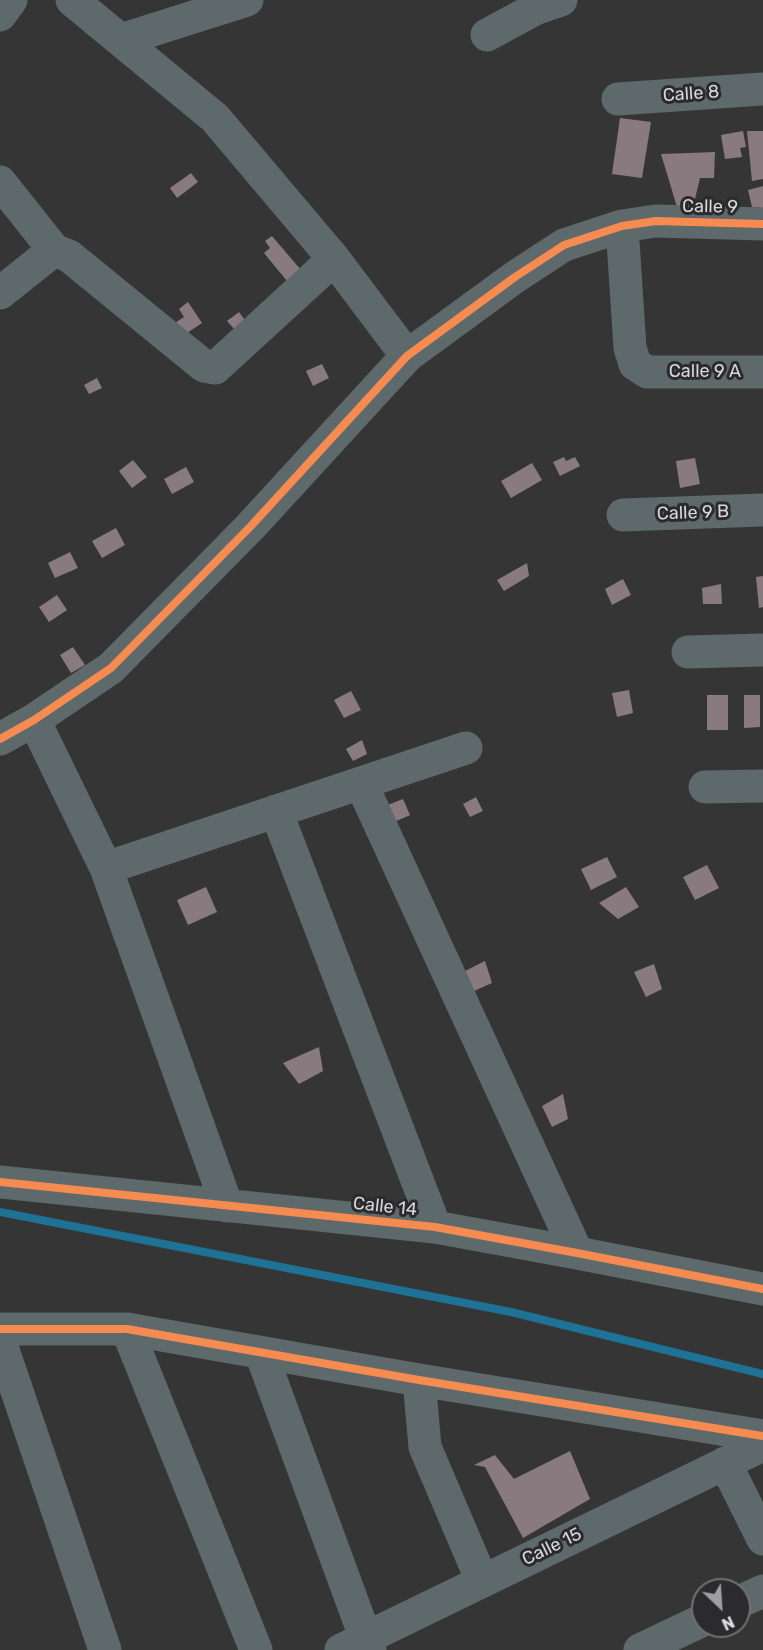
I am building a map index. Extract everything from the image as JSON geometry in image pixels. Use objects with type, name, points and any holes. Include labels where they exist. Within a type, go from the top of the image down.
[{"type":"street","points":[[0,15],[10,0]]},
{"type":"street","points":[[72,0],[215,118],[334,259],[407,356]]},
{"type":"street","points":[[121,40],[247,0]]},
{"type":"street","points":[[487,34],[535,9],[561,0]]},
{"type":"street","name":"Calle 8","points":[[618,99],[763,89]]},
{"type":"street","points":[[0,182],[54,250],[69,256],[204,366],[215,368],[334,259]]},
{"type":"street","name":"Calle 9","points":[[0,739],[34,720],[111,668],[250,527],[407,356],[515,277],[564,245],[622,226],[656,221],[763,224]]},
{"type":"street","name":"Calle 9 A","points":[[622,226],[630,348],[635,364],[647,372],[763,372]]},
{"type":"street","points":[[0,293],[54,250]]},
{"type":"street","name":"Calle 9 B","points":[[623,516],[763,510]]},
{"type":"street","points":[[687,652],[763,650]]},
{"type":"street","points":[[34,720],[106,868],[226,1206]]},
{"type":"street","points":[[106,868],[466,748]]},
{"type":"street","points":[[361,783],[577,1253]]},
{"type":"street","points":[[705,787],[763,786]]},
{"type":"street","points":[[276,811],[435,1227]]},
{"type":"street","name":"Calle 14","points":[[0,1182],[435,1227],[763,1289]]},
{"type":"street","points":[[0,1329],[127,1329],[763,1437]]},
{"type":"street","points":[[127,1329],[256,1650]]},
{"type":"street","points":[[0,1341],[105,1650]]},
{"type":"street","points":[[261,1353],[358,1646]]},
{"type":"street","points":[[418,1380],[425,1447],[482,1581]]},
{"type":"street","name":"Calle 15","points":[[358,1646],[482,1581],[763,1445]]},
{"type":"street","points":[[724,1463],[763,1539]]},
{"type":"street","points":[[640,1650],[691,1626]]},
{"type":"building","points":[[620,118],[651,122],[642,178],[612,174]]},
{"type":"building","points":[[743,131],[746,147],[740,148],[742,157],[725,159],[721,135]]},
{"type":"building","points":[[747,131],[763,131],[763,179],[752,181]]},
{"type":"building","points":[[715,152],[714,178],[700,178],[694,203],[677,207],[661,154]]},
{"type":"building","points":[[191,173],[198,182],[177,198],[170,188]]},
{"type":"building","points":[[763,186],[763,208],[752,207],[748,190]]},
{"type":"building","points":[[272,236],[301,270],[287,281],[264,253],[270,248],[265,241]]},
{"type":"building","points":[[188,302],[202,323],[178,339],[170,326],[184,317],[179,309]]},
{"type":"building","points":[[239,312],[247,323],[236,331],[227,321]]},
{"type":"building","points":[[322,364],[329,378],[313,386],[306,371]]},
{"type":"building","points":[[97,378],[102,388],[89,394],[84,385]]},
{"type":"building","points":[[564,457],[566,461],[575,457],[580,466],[560,476],[553,462]]},
{"type":"building","points":[[695,458],[700,484],[680,488],[676,461]]},
{"type":"building","points":[[133,460],[147,477],[132,488],[119,471]]},
{"type":"building","points":[[532,463],[542,480],[511,498],[501,481]]},
{"type":"building","points":[[186,467],[194,482],[172,494],[164,479]]},
{"type":"building","points":[[116,528],[125,545],[102,558],[92,541]]},
{"type":"building","points":[[70,552],[78,568],[55,578],[48,563]]},
{"type":"building","points":[[527,563],[529,576],[504,591],[497,580]]},
{"type":"building","points":[[763,576],[763,607],[759,608],[756,577]]},
{"type":"building","points":[[623,579],[631,595],[612,605],[605,589]]},
{"type":"building","points":[[721,584],[722,604],[703,604],[702,588]]},
{"type":"building","points":[[57,595],[67,610],[49,622],[39,607]]},
{"type":"building","points":[[73,647],[85,665],[71,673],[60,655]]},
{"type":"building","points":[[629,690],[633,713],[617,717],[612,693]]},
{"type":"building","points":[[351,691],[361,710],[344,718],[334,700]]},
{"type":"building","points":[[707,695],[728,695],[728,730],[707,730]]},
{"type":"building","points":[[744,695],[760,695],[760,727],[744,728]]},
{"type":"building","points":[[362,740],[367,754],[353,761],[346,749]]},
{"type":"building","points":[[476,797],[483,811],[470,817],[463,804]]},
{"type":"building","points":[[403,799],[410,815],[392,823],[385,806]]},
{"type":"building","points":[[607,857],[617,877],[591,890],[581,869]]},
{"type":"building","points":[[707,865],[719,888],[695,900],[683,877]]},
{"type":"building","points":[[206,887],[217,912],[188,925],[177,900]]},
{"type":"building","points":[[626,887],[639,907],[618,919],[599,903]]},
{"type":"building","points":[[485,961],[492,983],[474,991],[465,971]]},
{"type":"building","points":[[654,964],[662,989],[646,997],[634,972]]},
{"type":"building","points":[[319,1047],[323,1071],[299,1084],[283,1063]]},
{"type":"building","points":[[563,1094],[568,1119],[552,1127],[542,1106]]},
{"type":"building","points":[[570,1451],[590,1499],[523,1538],[485,1467],[474,1465],[495,1455],[514,1479]]},
{"type":"waterway","points":[[0,1212],[511,1312],[763,1374]]},
{"type":"cycle path","points":[[0,739],[34,720],[111,668],[250,527],[407,356],[515,277],[564,245],[622,226],[656,221],[763,224]]},
{"type":"cycle path","points":[[0,1182],[435,1227],[763,1289]]},
{"type":"cycle path","points":[[0,1329],[127,1329],[419,1380],[763,1436]]}]
